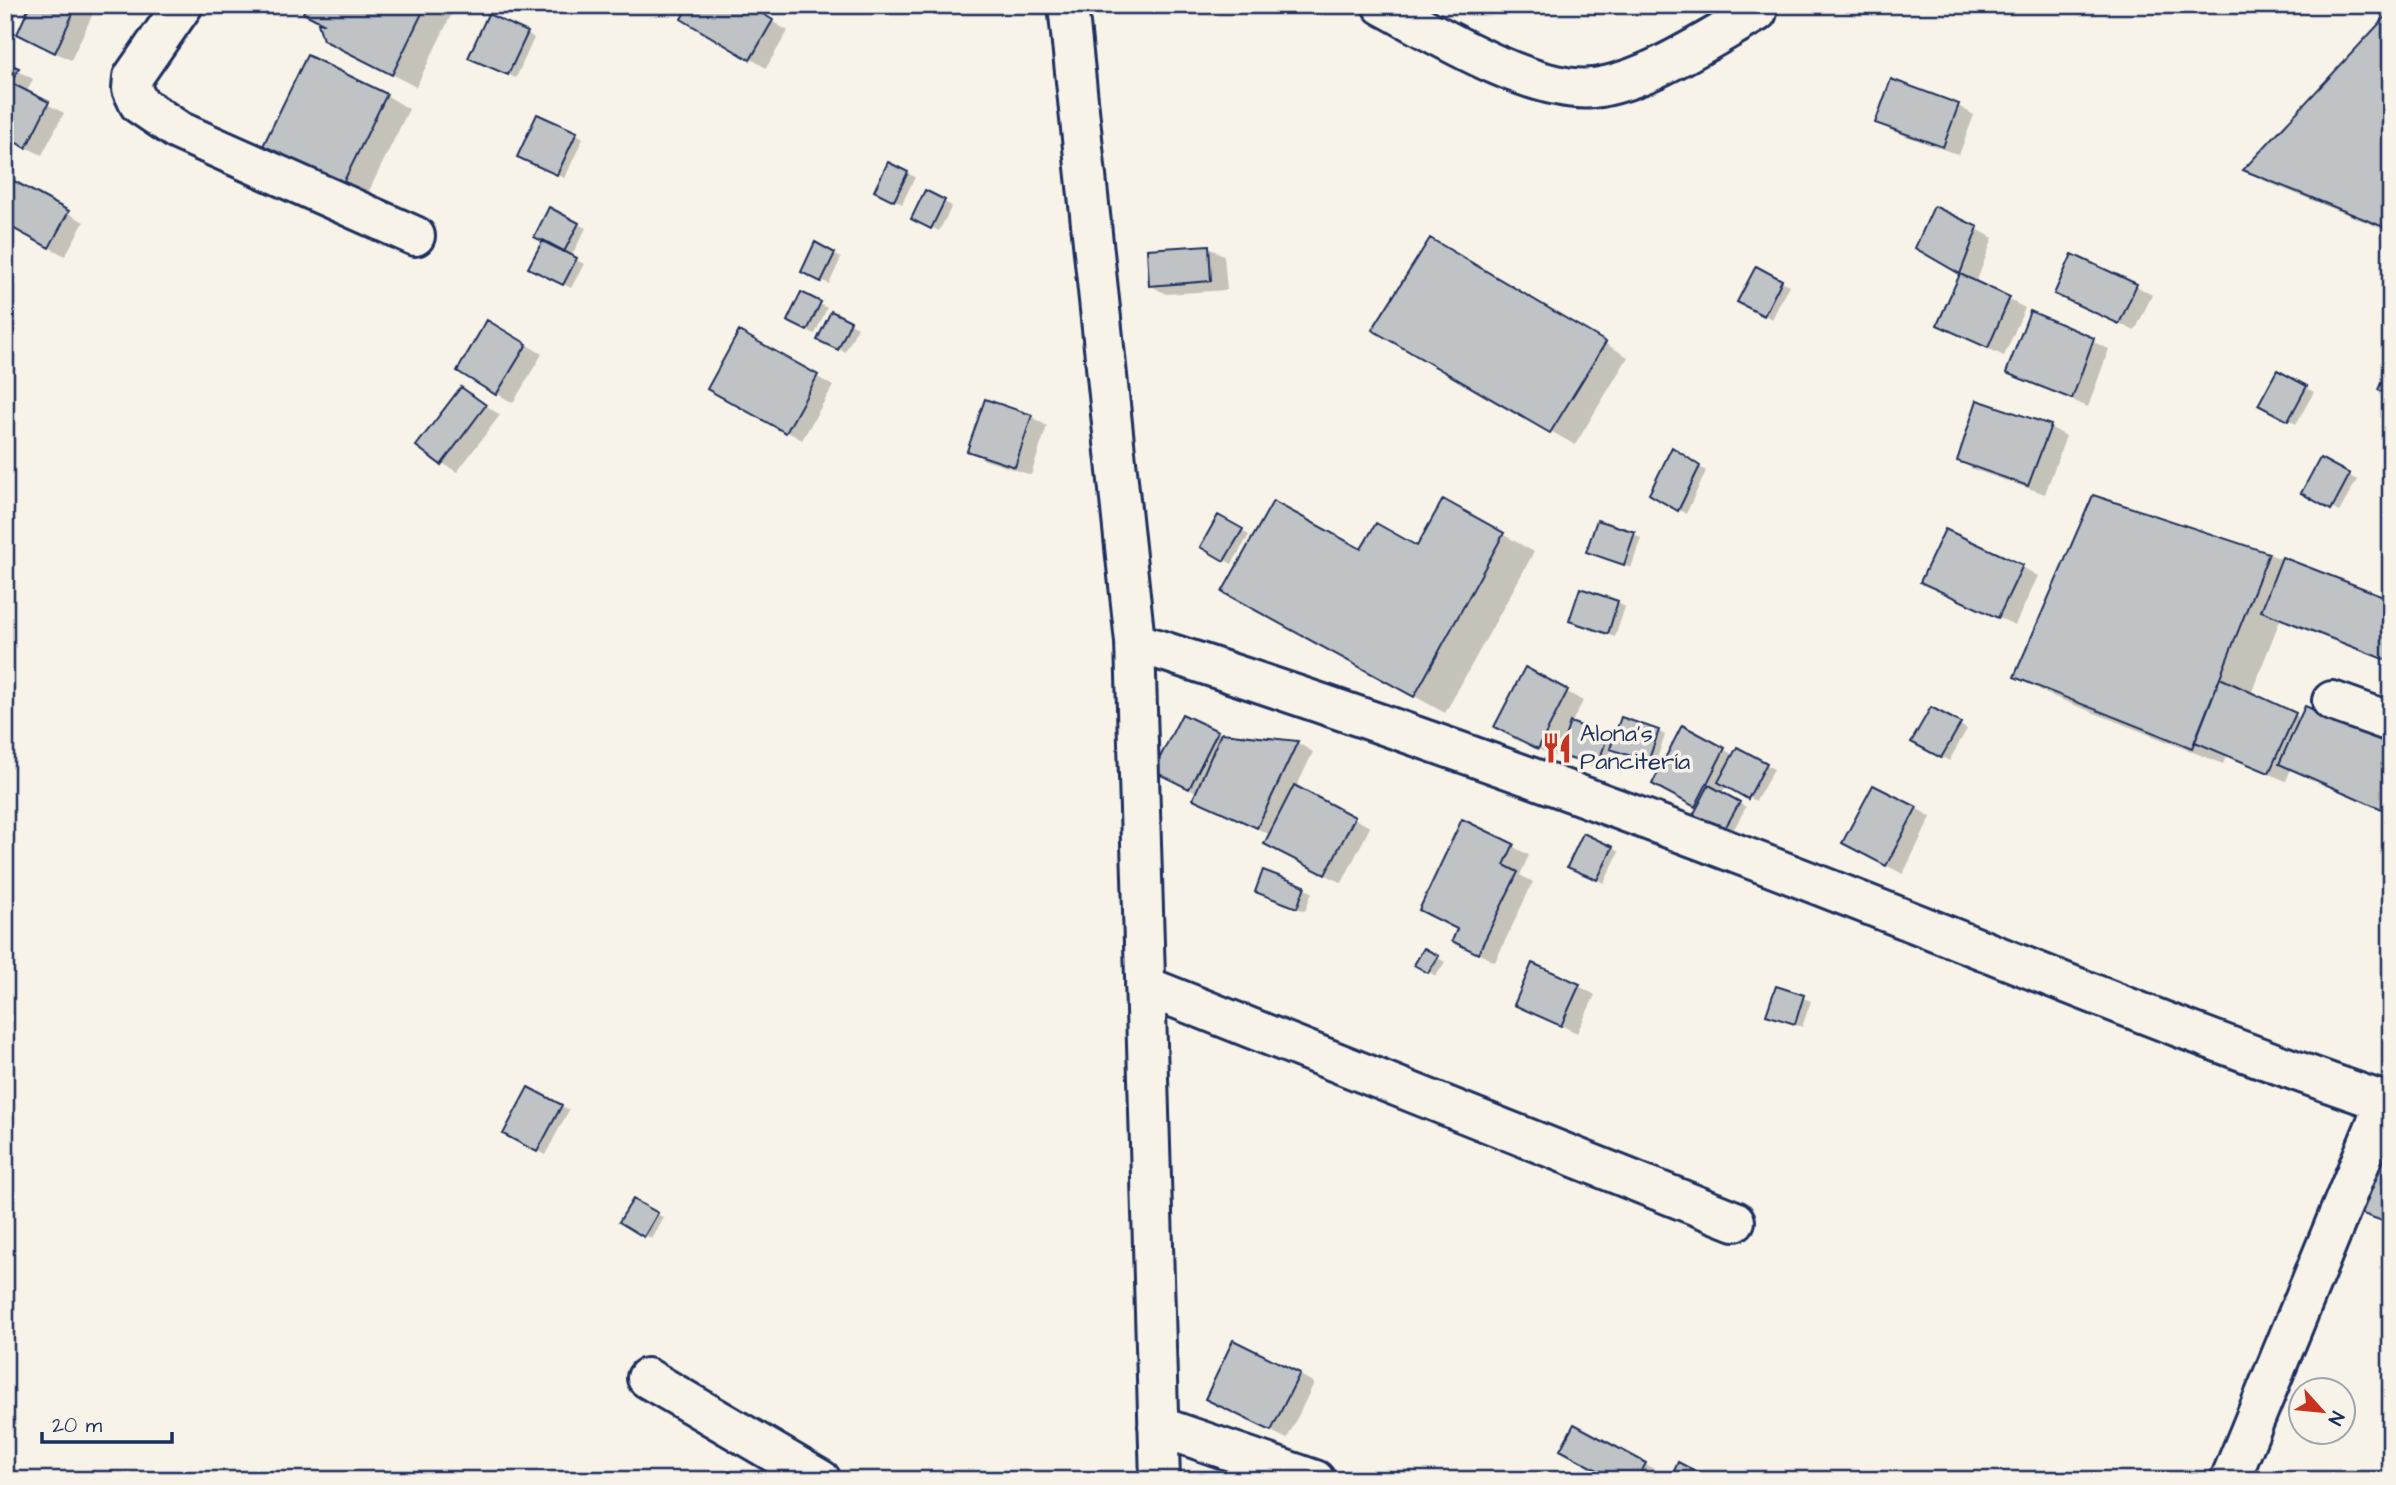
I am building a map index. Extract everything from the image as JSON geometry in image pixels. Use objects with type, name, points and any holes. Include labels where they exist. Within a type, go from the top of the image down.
[{"type":"street","points":[[183,5],[133,77],[132,89],[139,104],[179,131],[415,236]]},
{"type":"street","points":[[1068,5],[1135,642],[1160,1480]]},
{"type":"street","points":[[1382,5],[1454,44],[1536,80],[1567,88],[1595,88],[1634,77],[1757,12]]},
{"type":"street","points":[[1135,642],[1310,698],[1729,851],[2220,1045],[2388,1103],[2230,1480]]},
{"type":"street","points":[[2332,701],[2391,722]]},
{"type":"street","points":[[1145,986],[1735,1221]]},
{"type":"street","points":[[647,1378],[821,1480]]},
{"type":"street","points":[[1158,1426],[1315,1480]]},
{"type":"building","points":[[30,5],[77,5],[55,53],[17,34]]},
{"type":"building","points":[[307,5],[426,5],[392,75],[323,40],[318,23],[325,24],[303,13]]},
{"type":"building","points":[[689,5],[748,5],[773,20],[750,60],[681,19]]},
{"type":"building","points":[[2391,11],[2391,230],[2243,170]]},
{"type":"building","points":[[488,14],[528,32],[508,75],[468,58]]},
{"type":"building","points":[[307,55],[387,94],[340,189],[261,150]]},
{"type":"building","points":[[5,62],[19,68],[11,83],[49,102],[26,148],[5,137]]},
{"type":"building","points":[[1891,79],[1959,104],[1943,147],[1875,123]]},
{"type":"building","points":[[537,114],[577,132],[557,175],[517,157]]},
{"type":"building","points":[[888,162],[908,172],[894,201],[874,191]]},
{"type":"building","points":[[5,176],[69,211],[49,248],[5,224]]},
{"type":"building","points":[[925,190],[945,200],[931,229],[911,219]]},
{"type":"building","points":[[1934,206],[1978,227],[1960,274],[1915,248]]},
{"type":"building","points":[[549,207],[579,223],[564,252],[534,237]]},
{"type":"building","points":[[1430,238],[1606,342],[1550,433],[1372,330]]},
{"type":"building","points":[[543,240],[577,258],[563,285],[528,268]]},
{"type":"building","points":[[815,242],[835,253],[821,282],[801,272]]},
{"type":"building","points":[[1209,245],[1211,281],[1149,286],[1147,249]]},
{"type":"building","points":[[2072,254],[2137,284],[2119,324],[2054,294]]},
{"type":"building","points":[[1756,266],[1782,280],[1764,316],[1737,302]]},
{"type":"building","points":[[1960,274],[2010,297],[1988,348],[1937,325]]},
{"type":"building","points":[[801,292],[821,302],[807,331],[787,321]]},
{"type":"building","points":[[831,311],[851,321],[838,350],[817,340]]},
{"type":"building","points":[[2030,311],[2094,338],[2072,399],[2006,373]]},
{"type":"building","points":[[487,320],[527,344],[496,395],[457,371]]},
{"type":"building","points":[[739,331],[818,375],[786,433],[707,389]]},
{"type":"building","points":[[2388,366],[2391,367],[2391,396],[2378,390]]},
{"type":"building","points":[[2277,370],[2307,386],[2288,421],[2258,405]]},
{"type":"building","points":[[461,387],[486,405],[441,465],[416,446]]},
{"type":"building","points":[[985,399],[1032,415],[1015,467],[967,451]]},
{"type":"building","points":[[1977,400],[2051,425],[2028,486],[1957,461]]},
{"type":"building","points":[[1672,447],[1700,466],[1678,511],[1649,494]]},
{"type":"building","points":[[2320,458],[2350,474],[2331,510],[2301,493]]},
{"type":"building","points":[[2093,495],[2269,553],[2192,748],[2014,677]]},
{"type":"building","points":[[1443,499],[1504,533],[1414,697],[1222,592],[1273,501],[1361,549],[1376,523],[1417,546]]},
{"type":"building","points":[[1218,515],[1243,529],[1224,561],[1200,547]]},
{"type":"building","points":[[1597,520],[1635,532],[1624,565],[1586,552]]},
{"type":"building","points":[[1945,529],[2023,565],[1998,618],[1920,582]]},
{"type":"building","points":[[2282,557],[2391,599],[2391,662],[2261,611]]},
{"type":"building","points":[[1580,588],[1618,601],[1608,634],[1569,621]]},
{"type":"building","points":[[1525,667],[1568,690],[1538,749],[1494,727]]},
{"type":"building","points":[[2220,678],[2296,713],[2269,773],[2195,742]]},
{"type":"building","points":[[2305,706],[2391,743],[2391,813],[2279,764]]},
{"type":"building","points":[[1931,707],[1961,723],[1941,758],[1911,742]]},
{"type":"building","points":[[1182,714],[1218,731],[1189,789],[1153,771]]},
{"type":"building","points":[[1621,717],[1659,730],[1648,762],[1610,749]]},
{"type":"building","points":[[1570,722],[1608,735],[1597,767],[1559,755]]},
{"type":"building","points":[[1682,725],[1725,748],[1695,807],[1652,784]]},
{"type":"building","points":[[1221,733],[1298,741],[1257,828],[1193,799]]},
{"type":"building","points":[[1737,747],[1767,763],[1748,799],[1718,782]]},
{"type":"building","points":[[1294,785],[1355,817],[1325,875],[1264,844]]},
{"type":"building","points":[[1709,785],[1740,802],[1720,837],[1690,821]]},
{"type":"building","points":[[1873,785],[1917,807],[1886,866],[1842,843]]},
{"type":"building","points":[[1462,819],[1514,844],[1504,865],[1518,872],[1478,954],[1452,941],[1457,929],[1419,910]]},
{"type":"building","points":[[1583,833],[1613,847],[1597,880],[1567,867]]},
{"type":"building","points":[[1263,870],[1305,886],[1297,908],[1255,892]]},
{"type":"building","points":[[1424,948],[1439,956],[1428,973],[1414,965]]},
{"type":"building","points":[[1532,963],[1580,984],[1561,1026],[1514,1005]]},
{"type":"building","points":[[1776,986],[1804,995],[1795,1024],[1766,1015]]},
{"type":"building","points":[[528,1087],[562,1105],[537,1152],[503,1134]]},
{"type":"building","points":[[2384,1148],[2391,1150],[2391,1224],[2360,1213]]},
{"type":"building","points":[[633,1199],[658,1213],[644,1237],[619,1222]]},
{"type":"building","points":[[1233,1340],[1300,1373],[1271,1431],[1205,1399]]},
{"type":"building","points":[[1574,1424],[1646,1463],[1637,1480],[1616,1480],[1560,1450]]},
{"type":"building","points":[[1678,1462],[1712,1480],[1670,1480]]},
{"type":"place","name":"Alona's Pancitería","points":[[1557,748]]}]
